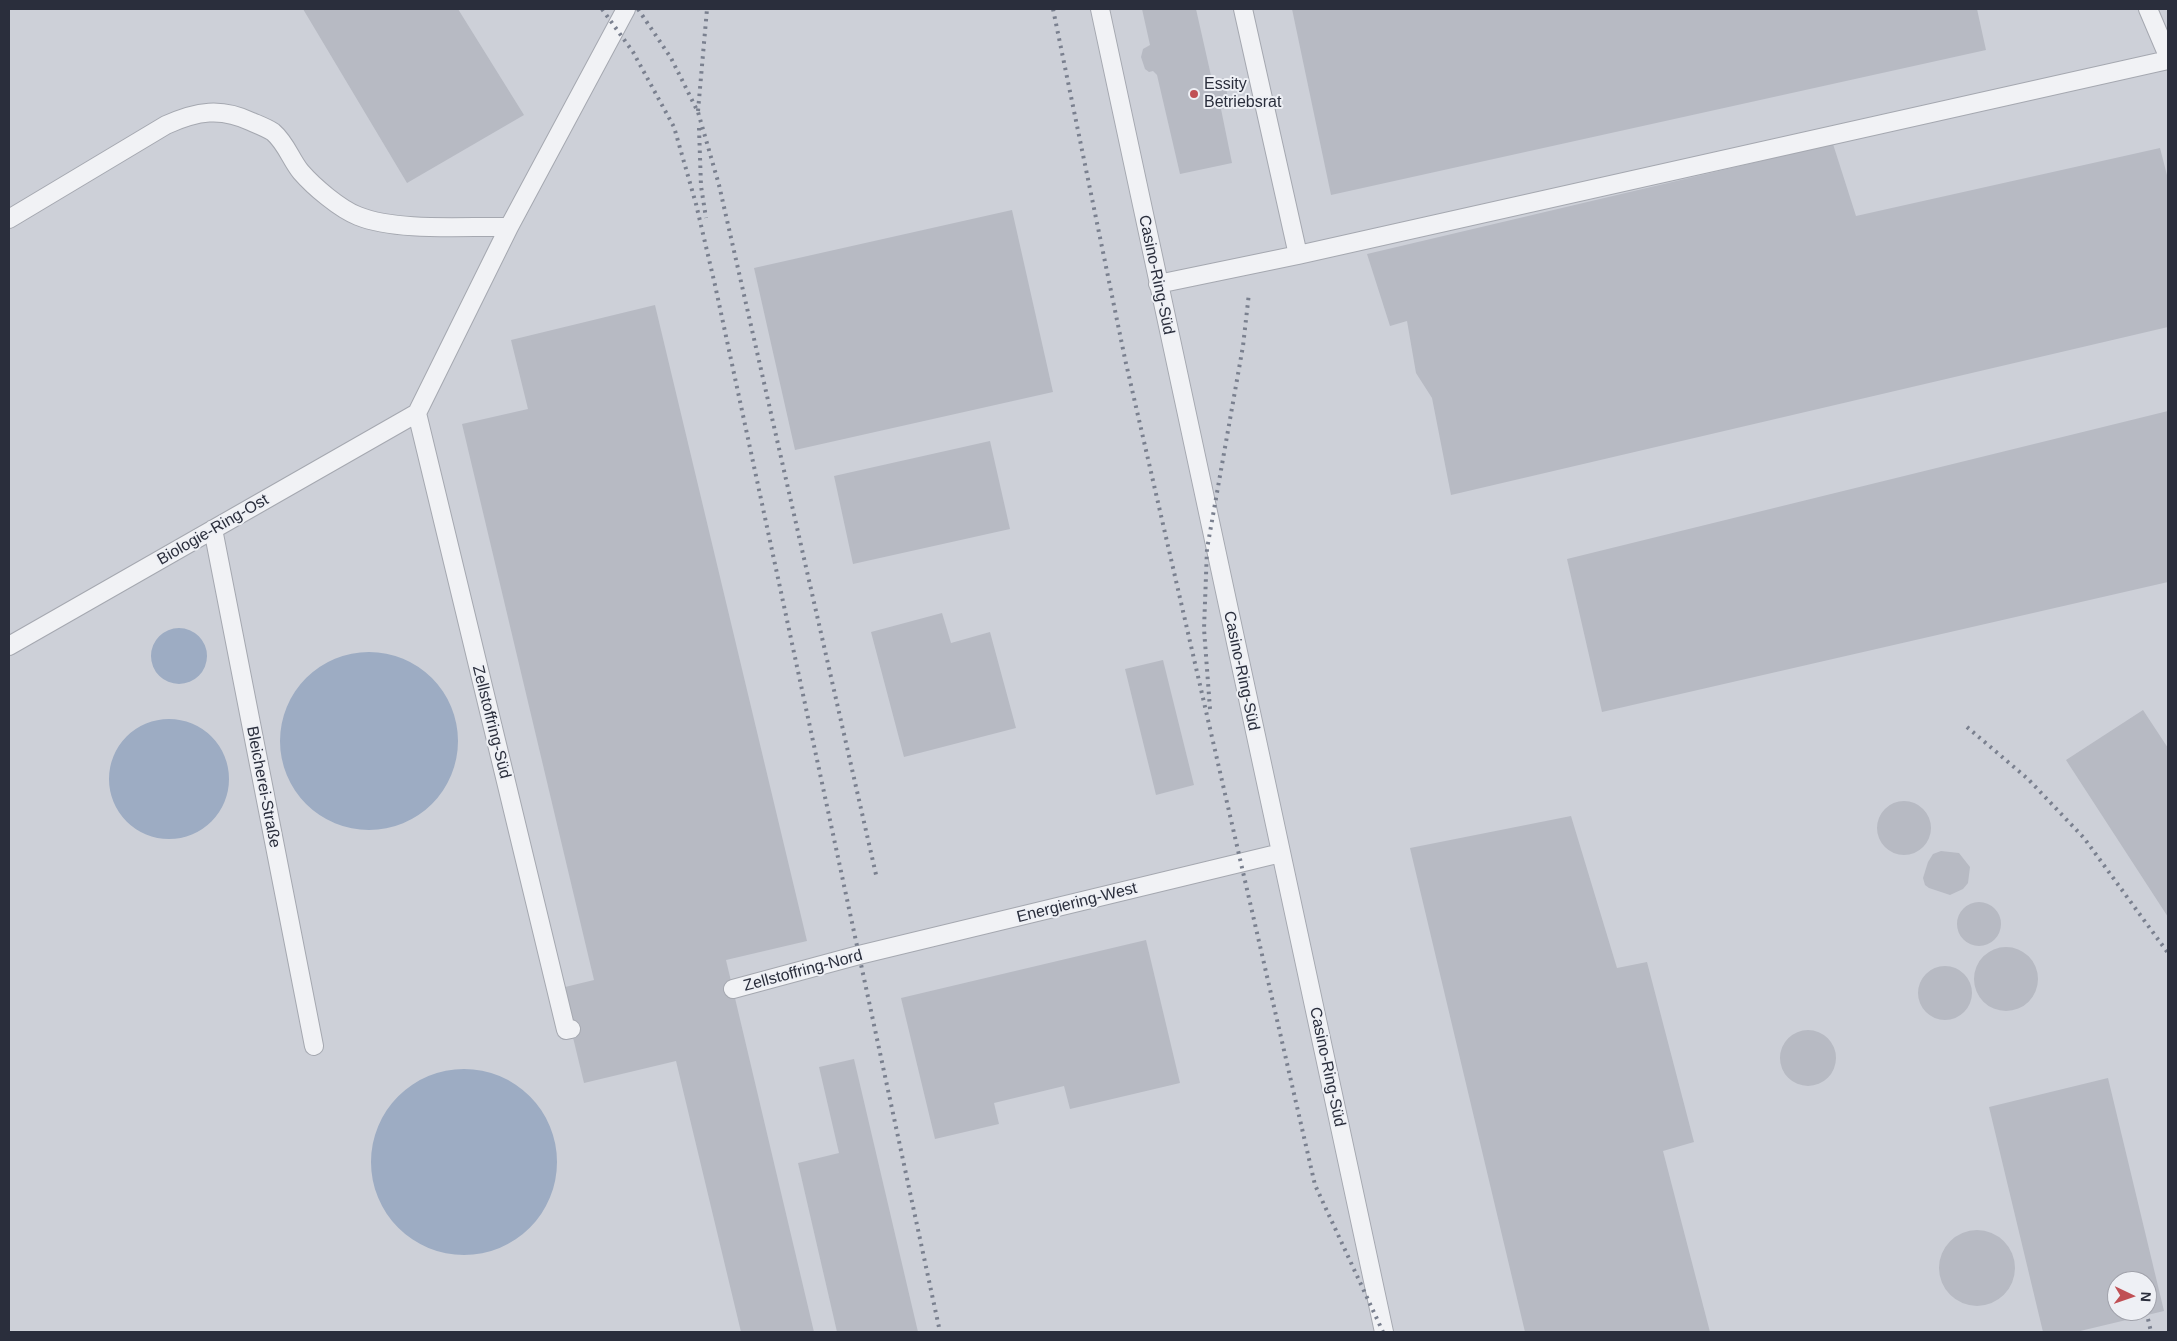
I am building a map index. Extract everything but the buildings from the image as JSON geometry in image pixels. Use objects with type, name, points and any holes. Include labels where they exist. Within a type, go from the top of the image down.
[{"type":"lane","points":[[417,413],[509,227],[626,9]]},
{"type":"lane","name":"Casino-Ring-Süd","points":[[1100,9],[1384,1332]]},
{"type":"lane","points":[[1243,9],[1298,255]]},
{"type":"lane","points":[[2148,9],[2168,56]]},
{"type":"lane","points":[[1158,284],[1298,255],[2168,60]]},
{"type":"lane","points":[[9,219],[166,125],[186,116],[213,112],[236,114],[272,132],[290,152],[301,171],[332,199],[358,216],[408,226],[509,227]]},
{"type":"lane","name":"Biologie-Ring-Ost","points":[[9,646],[417,413]]},
{"type":"lane","name":"Zellstoffring-Süd","points":[[417,413],[568,1030]]},
{"type":"lane","name":"Bleicherei-Straße","points":[[213,529],[314,1046]]},
{"type":"lane","name":"Energiering-West","points":[[873,952],[1281,853]]},
{"type":"lane","name":"Zellstoffring-Nord","points":[[732,989],[873,952]]},
{"type":"shaded area","points":[[9,9],[2168,9],[2168,1332],[9,1332]]},
{"type":"water","points":[[179,628],[190,630],[199,636],[205,645],[207,656],[205,667],[199,676],[190,682],[179,684],[168,682],[159,676],[153,667],[151,656],[153,645],[159,636],[168,630]]},
{"type":"water","points":[[360,652],[378,652],[411,662],[426,672],[438,684],[448,699],[454,715],[458,741],[454,767],[448,783],[438,798],[426,810],[411,820],[395,826],[378,830],[360,830],[327,820],[312,810],[300,798],[290,783],[284,767],[280,750],[280,732],[290,699],[300,684],[312,672],[327,662],[343,656]]},
{"type":"water","points":[[169,719],[192,724],[202,729],[211,737],[219,746],[224,756],[229,779],[224,802],[219,812],[211,821],[202,829],[192,834],[169,839],[146,834],[136,829],[127,821],[119,812],[114,802],[109,779],[114,756],[119,746],[127,737],[136,729],[146,724]]},
{"type":"water","points":[[464,1069],[491,1073],[508,1080],[523,1090],[536,1103],[546,1118],[553,1135],[557,1162],[553,1189],[546,1206],[536,1221],[523,1234],[508,1244],[491,1251],[464,1255],[437,1251],[420,1244],[405,1234],[392,1221],[382,1206],[375,1189],[371,1162],[375,1135],[382,1118],[392,1103],[405,1090],[420,1080],[437,1073]]},
{"type":"railway","points":[[602,9],[633,52],[674,127],[696,204],[940,1332]]},
{"type":"railway","points":[[638,9],[671,58],[698,112],[719,185],[877,879]]},
{"type":"railway","points":[[698,111],[707,9]]},
{"type":"railway","points":[[1053,9],[1125,359],[1315,1185],[1383,1332]]},
{"type":"railway","points":[[699,128],[701,186],[706,218]]},
{"type":"railway","points":[[1210,709],[1204,629],[1207,549],[1243,346],[1249,293]]},
{"type":"railway","points":[[1967,727],[2028,779],[2084,838],[2168,953]]},
{"type":"railway","points":[[2148,1321],[2151,1332]]},
{"type":"place","name":"Essity Betriebsrat","points":[[1194,94]]}]
